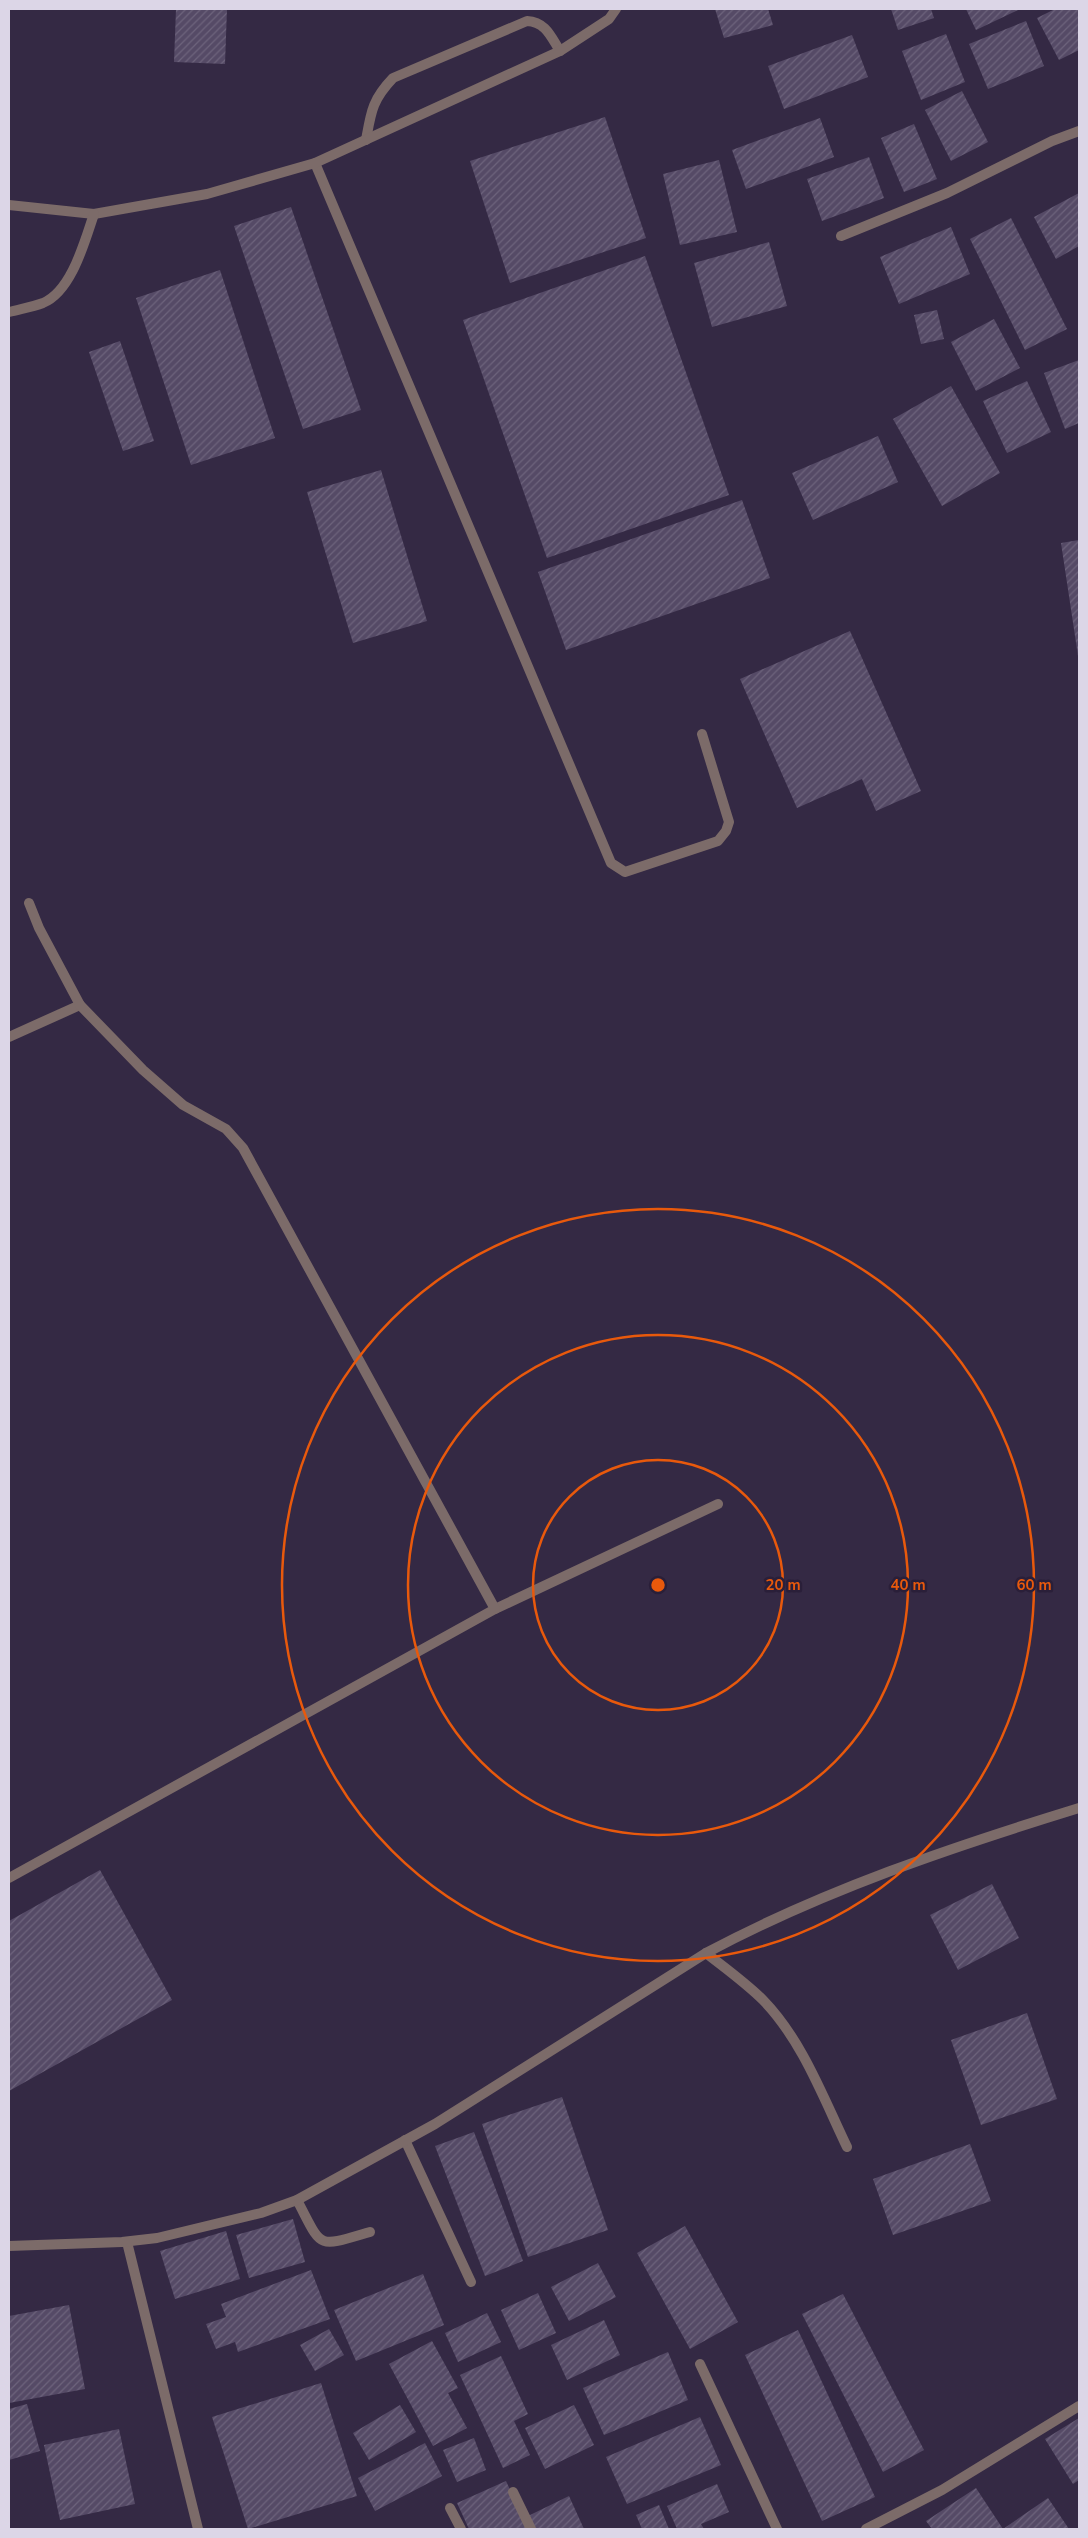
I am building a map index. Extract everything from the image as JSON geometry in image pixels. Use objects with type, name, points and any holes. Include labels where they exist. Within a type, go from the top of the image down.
[{"type":"street","points":[[9,205],[94,214],[207,194],[315,163],[560,51],[609,19],[616,9]]},
{"type":"street","points":[[366,140],[371,112],[378,94],[393,78],[527,21],[536,21],[545,27],[560,51]]},
{"type":"street","points":[[841,236],[947,193],[1052,142],[1079,131]]},
{"type":"street","points":[[315,163],[611,863],[616,867],[625,872],[718,841],[726,832],[729,822],[702,734]]},
{"type":"street","points":[[9,312],[44,303],[62,288],[77,262],[94,214]]},
{"type":"street","points":[[29,903],[39,928],[80,1005],[143,1070],[183,1105],[226,1129],[243,1148],[495,1609]]},
{"type":"street","points":[[9,1037],[80,1005]]},
{"type":"street","points":[[9,1878],[495,1609],[718,1504]]},
{"type":"street","points":[[9,2246],[127,2242],[157,2238],[261,2213],[297,2200],[435,2124],[706,1953],[746,1932],[820,1898],[898,1869],[1079,1808]]},
{"type":"street","points":[[706,1953],[762,2000],[778,2017],[810,2067],[847,2147]]},
{"type":"street","points":[[406,2140],[471,2282]]},
{"type":"street","points":[[297,2200],[317,2237],[323,2243],[331,2244],[370,2232]]},
{"type":"street","points":[[127,2242],[198,2529]]},
{"type":"street","points":[[700,2364],[777,2529]]},
{"type":"street","points":[[866,2529],[942,2490],[1079,2406]]},
{"type":"street","points":[[513,2492],[531,2529]]},
{"type":"street","points":[[450,2508],[461,2529]]},
{"type":"building","points":[[176,9],[227,9],[225,64],[174,62]]},
{"type":"building","points":[[715,9],[768,9],[773,25],[724,38]]},
{"type":"building","points":[[891,9],[931,9],[934,18],[898,30]]},
{"type":"building","points":[[966,9],[1020,9],[976,30]]},
{"type":"building","points":[[1055,9],[1079,9],[1079,50],[1059,60],[1037,18]]},
{"type":"building","points":[[1026,21],[1044,66],[988,89],[969,44]]},
{"type":"building","points":[[946,34],[965,82],[921,100],[902,51]]},
{"type":"building","points":[[852,35],[868,77],[784,109],[768,66]]},
{"type":"building","points":[[962,91],[988,142],[951,161],[925,110]]},
{"type":"building","points":[[605,117],[646,238],[510,283],[470,161]]},
{"type":"building","points":[[820,118],[834,157],[746,189],[732,150]]},
{"type":"building","points":[[914,124],[937,179],[904,192],[881,138]]},
{"type":"building","points":[[869,157],[884,198],[822,221],[807,179]]},
{"type":"building","points":[[719,160],[737,232],[680,245],[663,174]]},
{"type":"building","points":[[1079,193],[1079,246],[1056,259],[1034,217]]},
{"type":"building","points":[[291,207],[361,410],[303,429],[234,226]]},
{"type":"building","points":[[1011,218],[1067,329],[1025,350],[970,239]]},
{"type":"building","points":[[951,227],[970,274],[899,304],[880,257]]},
{"type":"building","points":[[769,242],[787,306],[712,327],[694,263]]},
{"type":"building","points":[[645,256],[729,495],[547,558],[463,320]]},
{"type":"building","points":[[220,270],[275,438],[191,465],[136,298]]},
{"type":"building","points":[[937,310],[944,339],[921,344],[914,315]]},
{"type":"building","points":[[994,319],[1020,368],[976,391],[951,342]]},
{"type":"building","points":[[120,341],[154,441],[123,451],[89,352]]},
{"type":"building","points":[[1079,360],[1079,423],[1065,429],[1044,373]]},
{"type":"building","points":[[1027,381],[1051,432],[1007,453],[983,401]]},
{"type":"building","points":[[951,386],[1000,473],[942,506],[893,419]]},
{"type":"building","points":[[878,436],[898,482],[813,520],[792,473]]},
{"type":"building","points":[[381,470],[427,621],[353,643],[307,492]]},
{"type":"building","points":[[742,500],[770,578],[566,650],[538,572]]},
{"type":"building","points":[[1079,540],[1079,656],[1078,656],[1061,543]]},
{"type":"building","points":[[850,631],[921,791],[876,811],[862,779],[797,808],[740,679]]},
{"type":"building","points":[[100,1870],[172,2000],[9,2091],[9,1921]]},
{"type":"building","points":[[992,1884],[1019,1938],[958,1970],[930,1915]]},
{"type":"building","points":[[1027,2013],[1057,2099],[981,2125],[951,2040]]},
{"type":"building","points":[[562,2097],[608,2230],[528,2257],[482,2124]]},
{"type":"building","points":[[474,2132],[523,2261],[485,2276],[435,2146]]},
{"type":"building","points":[[970,2144],[991,2201],[893,2235],[873,2179]]},
{"type":"building","points":[[293,2219],[305,2262],[249,2278],[236,2235]]},
{"type":"building","points":[[685,2226],[738,2322],[690,2349],[637,2253]]},
{"type":"building","points":[[226,2231],[240,2279],[175,2299],[160,2251]]},
{"type":"building","points":[[598,2263],[616,2297],[569,2321],[551,2287]]},
{"type":"building","points":[[311,2270],[330,2319],[238,2352],[235,2342],[216,2349],[206,2324],[226,2317],[221,2304]]},
{"type":"building","points":[[423,2274],[444,2325],[356,2361],[334,2310]]},
{"type":"building","points":[[538,2293],[556,2333],[519,2350],[501,2310]]},
{"type":"building","points":[[843,2294],[924,2450],[883,2472],[802,2314]]},
{"type":"building","points":[[69,2305],[85,2389],[9,2403],[9,2316]]},
{"type":"building","points":[[487,2313],[501,2342],[458,2362],[445,2333]]},
{"type":"building","points":[[604,2320],[620,2355],[567,2380],[551,2345]]},
{"type":"building","points":[[329,2329],[344,2355],[315,2371],[300,2345]]},
{"type":"building","points":[[798,2330],[875,2497],[822,2521],[745,2355]]},
{"type":"building","points":[[432,2341],[458,2388],[448,2393],[467,2428],[433,2446],[389,2364]]},
{"type":"building","points":[[668,2352],[688,2400],[604,2435],[583,2388]]},
{"type":"building","points":[[501,2356],[528,2414],[514,2421],[530,2455],[503,2468],[460,2375]]},
{"type":"building","points":[[321,2383],[357,2496],[248,2529],[212,2417]]},
{"type":"building","points":[[27,2404],[40,2451],[9,2460],[9,2409]]},
{"type":"building","points":[[400,2405],[416,2432],[369,2460],[353,2433]]},
{"type":"building","points":[[574,2405],[594,2445],[545,2469],[525,2428]]},
{"type":"building","points":[[700,2417],[721,2465],[627,2504],[606,2457]]},
{"type":"building","points":[[1079,2418],[1079,2480],[1073,2484],[1045,2439]]},
{"type":"building","points":[[119,2429],[135,2504],[60,2520],[44,2445]]},
{"type":"building","points":[[474,2438],[486,2470],[457,2482],[443,2450]]},
{"type":"building","points":[[425,2443],[442,2476],[375,2511],[358,2478]]},
{"type":"building","points":[[506,2481],[528,2529],[469,2529],[457,2503]]},
{"type":"building","points":[[717,2484],[729,2512],[701,2524],[704,2529],[677,2529],[667,2506]]},
{"type":"building","points":[[976,2488],[1003,2529],[932,2529],[926,2521]]},
{"type":"building","points":[[569,2496],[584,2529],[534,2529],[528,2516]]},
{"type":"building","points":[[1048,2498],[1069,2529],[1003,2529]]},
{"type":"building","points":[[659,2505],[669,2529],[642,2529],[636,2515]]}]
